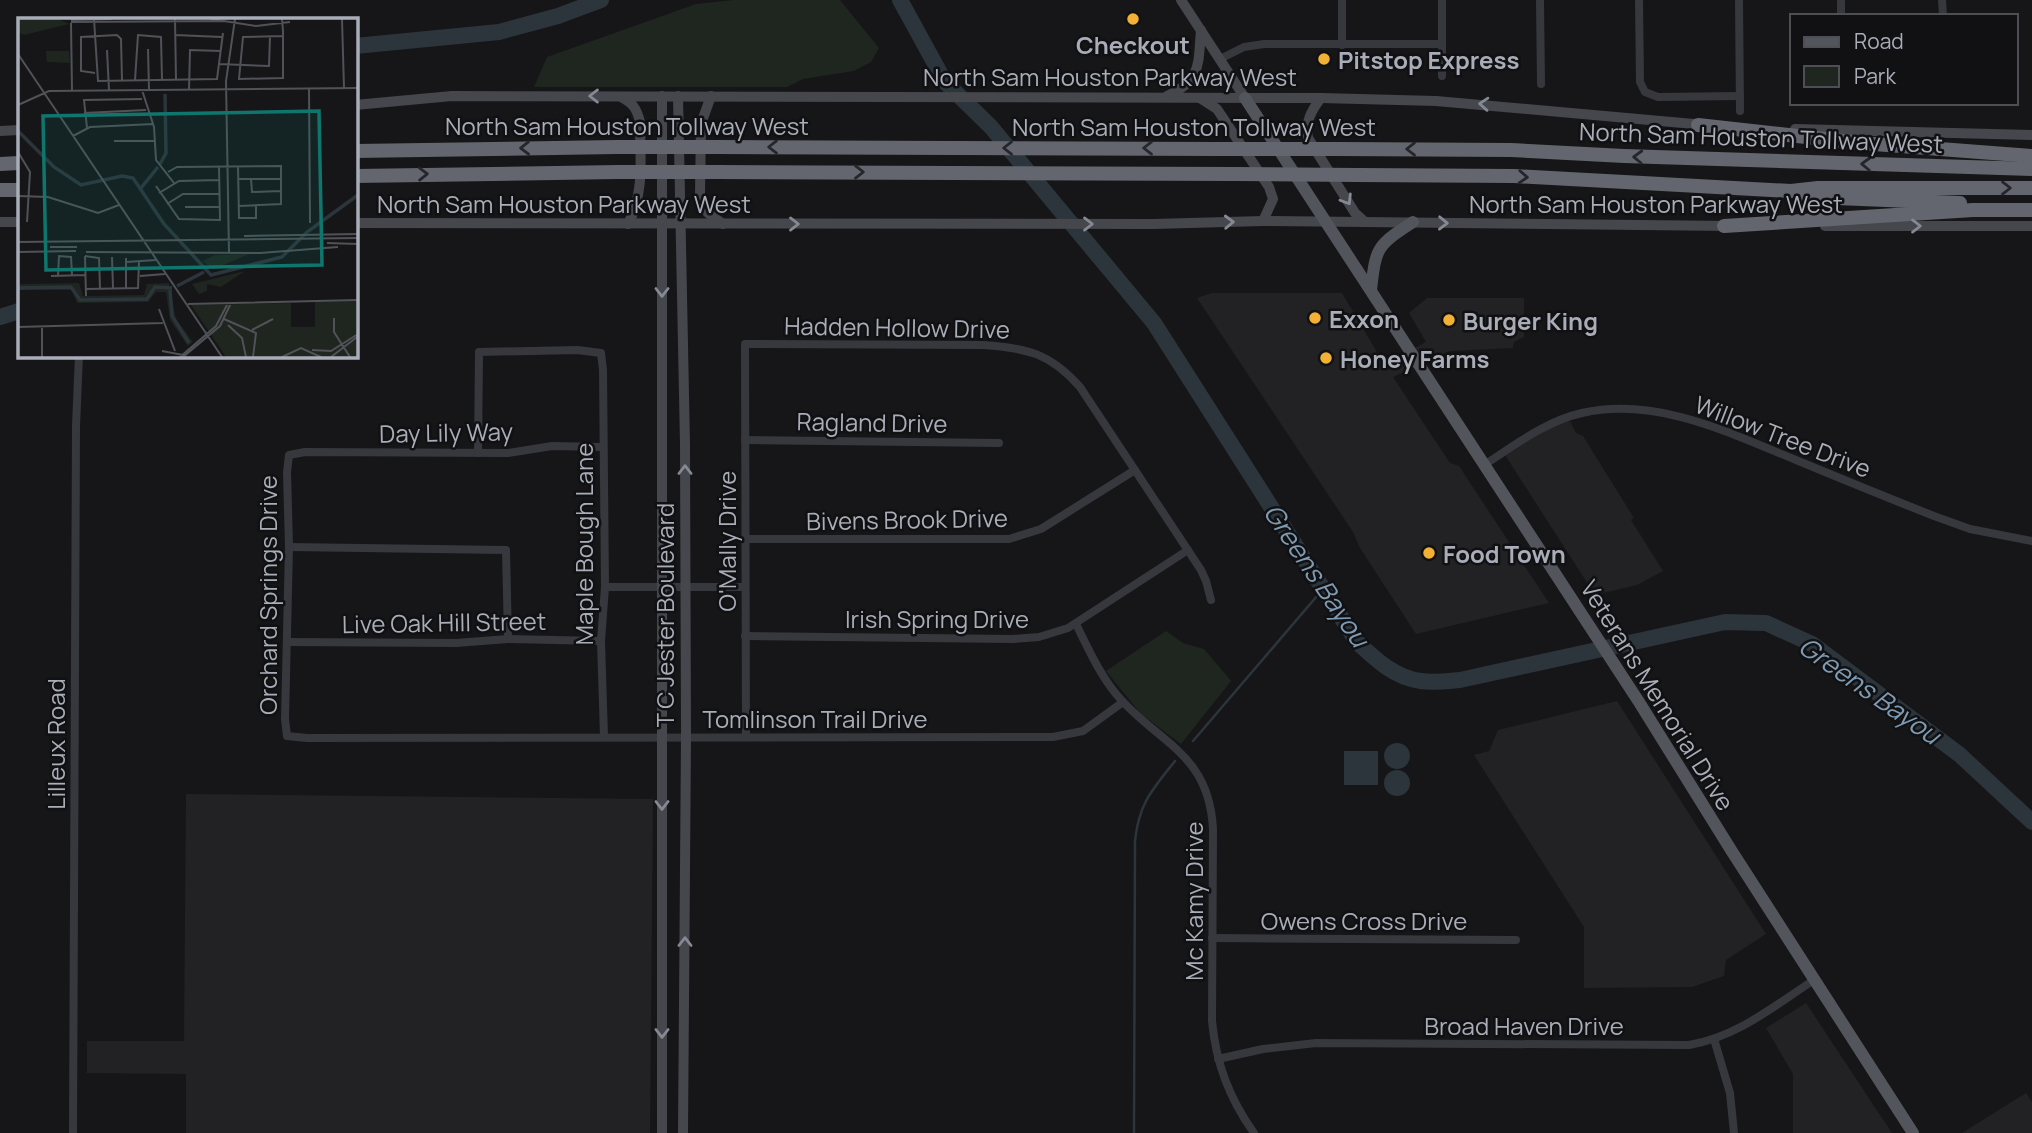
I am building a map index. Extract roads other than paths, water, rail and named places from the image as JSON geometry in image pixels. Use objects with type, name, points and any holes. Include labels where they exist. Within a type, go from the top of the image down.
[{"type":"highway","points":[[1698,125],[1861,143],[2032,156]]},
{"type":"highway","name":"North Sam Houston Tollway West","points":[[357,151],[617,147],[1511,150],[2032,169]]},
{"type":"highway","points":[[0,164],[18,163]]},
{"type":"highway","name":"North Sam Houston Tollway West","points":[[357,176],[717,172],[1514,176],[1791,191],[1823,198],[2032,204]]},
{"type":"highway","name":"North Sam Houston Tollway West","points":[[1791,191],[1818,188],[2032,188]]},
{"type":"highway","points":[[0,190],[18,190]]},
{"type":"highway","points":[[1724,226],[1973,210],[2032,210]]},
{"type":"main road","name":"Veterans Memorial Drive","points":[[1181,0],[1619,671],[1913,1133]]},
{"type":"main road","points":[[1164,97],[1183,89],[1193,78],[1198,65],[1201,30]]},
{"type":"main road","name":"North Sam Houston Parkway West","points":[[357,106],[452,96],[1321,98],[1436,101],[1698,125],[1851,132],[2032,135]]},
{"type":"main road","points":[[618,96],[630,102],[637,110],[640,122],[639,193],[637,207],[628,224]]},
{"type":"main road","name":"T C Jester Boulevard","points":[[662,96],[662,1133]]},
{"type":"main road","name":"T C Jester Boulevard","points":[[678,96],[685,444],[683,1133]]},
{"type":"main road","points":[[711,96],[701,124],[701,205],[723,224]]},
{"type":"main road","points":[[1199,98],[1217,109],[1269,187],[1273,199],[1263,221]]},
{"type":"main road","points":[[1321,98],[1312,111],[1306,128],[1308,138],[1355,213],[1365,222]]},
{"type":"main road","points":[[0,131],[18,130]]},
{"type":"main road","name":"North Sam Houston Parkway West","points":[[357,223],[1153,224],[1326,221],[1724,226],[2032,226]]},
{"type":"main road","points":[[0,222],[18,222]]},
{"type":"main road","points":[[1371,290],[1378,248],[1385,240],[1413,222]]},
{"type":"main road","points":[[663,444],[685,444]]},
{"type":"main road","points":[[662,971],[685,971]]},
{"type":"street","points":[[1342,0],[1342,44]]},
{"type":"street","points":[[1442,0],[1442,76]]},
{"type":"street","points":[[1540,0],[1541,84]]},
{"type":"street","points":[[1639,0],[1640,82],[1645,92],[1658,97],[1740,96]]},
{"type":"street","points":[[1739,0],[1740,111]]},
{"type":"street","points":[[1220,59],[1244,47],[1264,44],[1442,44]]},
{"type":"street","name":"Hadden Hollow Drive","points":[[745,344],[983,345],[1024,349],[1041,354],[1061,368],[1080,387],[1188,550],[1206,581],[1211,600]]},
{"type":"street","name":"O'Mally Drive","points":[[745,344],[746,737]]},
{"type":"street","name":"Maple Bough Lane","points":[[478,453],[479,352],[577,350],[601,353],[604,587],[601,641],[604,737]]},
{"type":"street","name":"Lilleux Road","points":[[73,1133],[76,426],[79,357]]},
{"type":"street","name":"Willow Tree Drive","points":[[1484,465],[1541,428],[1582,413],[1610,410],[1672,415],[1719,429],[1934,516],[1970,528],[2032,541]]},
{"type":"street","name":"Ragland Drive","points":[[745,440],[999,443]]},
{"type":"street","name":"Day Lily Way","points":[[289,455],[305,452],[508,453],[552,446],[603,447]]},
{"type":"street","name":"Orchard Springs Drive","points":[[287,736],[285,719],[289,455]]},
{"type":"street","name":"Bivens Brook Drive","points":[[746,539],[1009,539],[1031,533],[1049,524],[1135,470]]},
{"type":"street","points":[[289,547],[506,550],[508,639]]},
{"type":"street","name":"Irish Spring Drive","points":[[746,636],[1027,638],[1055,633],[1076,624],[1188,550]]},
{"type":"street","points":[[604,587],[745,587]]},
{"type":"street","name":"Mc Kamy Drive","points":[[1076,624],[1103,676],[1123,702],[1183,754],[1207,791],[1213,829],[1212,1021],[1218,1059],[1230,1095],[1252,1133]]},
{"type":"street","name":"Live Oak Hill Street","points":[[287,642],[456,643],[508,639],[601,641]]},
{"type":"street","name":"Tomlinson Trail Drive","points":[[287,736],[1053,737],[1083,731],[1123,702]]},
{"type":"street","name":"Owens Cross Drive","points":[[1212,938],[1516,940]]},
{"type":"street","name":"Broad Haven Drive","points":[[1218,1059],[1274,1047],[1316,1043],[1689,1045],[1714,1040],[1736,1031],[1814,980]]},
{"type":"street","points":[[1714,1040],[1730,1093],[1734,1133]]},
{"type":"waterway","name":"Greens Bayou","points":[[357,46],[499,32],[558,16],[601,0]]},
{"type":"waterway","name":"Greens Bayou","points":[[900,0],[945,82],[991,127],[1154,323],[1357,642],[1386,667],[1421,681],[1460,680],[1725,622],[1766,623],[1812,644],[1960,755],[2032,822]]},
{"type":"waterway","name":"Greens Bayou","points":[[0,317],[18,311]]},
{"type":"waterway","points":[[1193,741],[1323,589]]},
{"type":"waterway","points":[[1134,1133],[1135,841],[1143,807],[1175,761]]},
{"type":"place","name":"Checkout","points":[[1133,19]]},
{"type":"place","name":"Pitstop Express","points":[[1324,59]]},
{"type":"place","name":"Exxon","points":[[1315,318]]},
{"type":"place","name":"Burger King","points":[[1449,320]]},
{"type":"place","name":"Honey Farms","points":[[1326,358]]},
{"type":"place","name":"Food Town","points":[[1429,553]]}]
